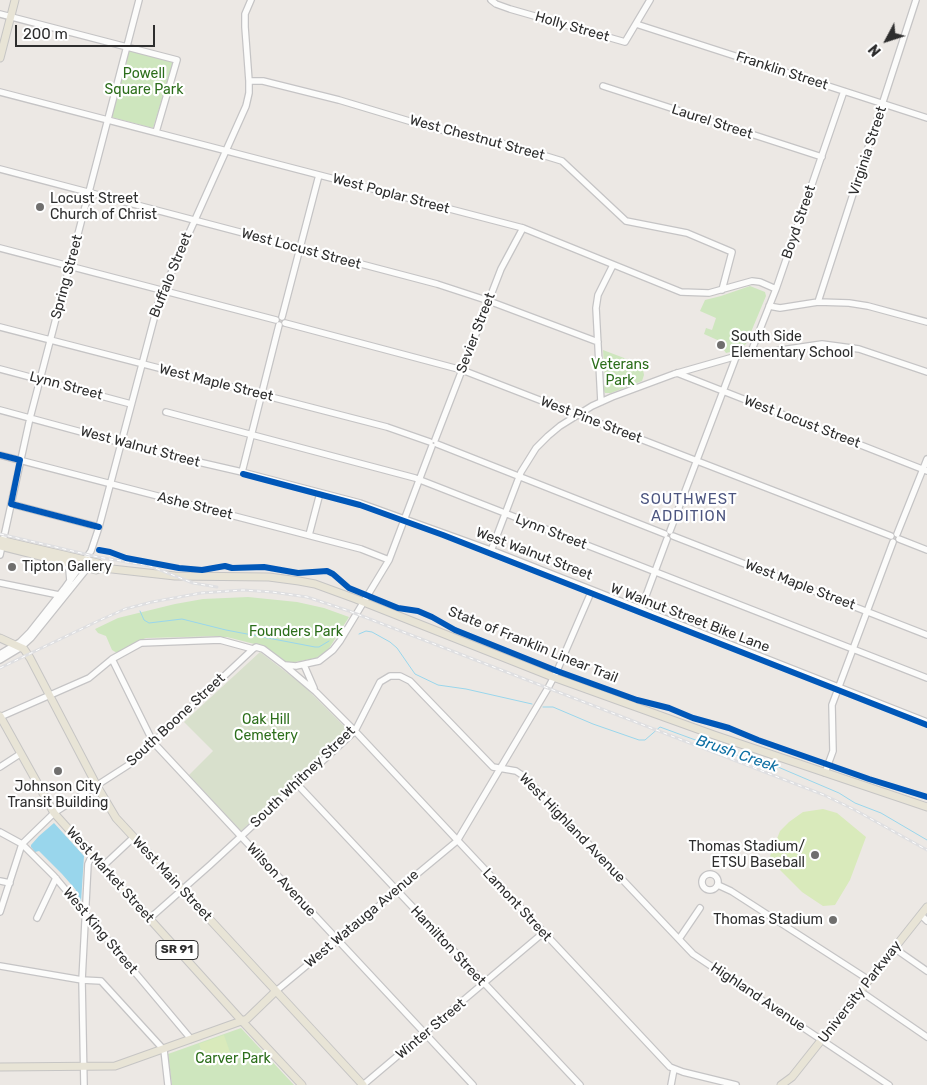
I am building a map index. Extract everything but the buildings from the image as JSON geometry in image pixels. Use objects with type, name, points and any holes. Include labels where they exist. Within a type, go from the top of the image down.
[{"type":"main road","points":[[0,58],[15,0]]},
{"type":"main road","points":[[1,544],[65,563],[87,562]]},
{"type":"main road","points":[[1,544],[87,562],[96,570],[103,568],[175,576],[285,578],[315,584],[553,677],[826,774],[927,807]]},
{"type":"main road","points":[[0,638],[18,646]]},
{"type":"main road","name":"West Main Street","points":[[18,646],[25,650],[30,658],[113,814],[363,1085]]},
{"type":"main road","name":"West Market Street","points":[[0,717],[54,813],[242,1022],[302,1085]]},
{"type":"main road","name":"University Parkway","points":[[782,1085],[792,1077],[927,907]]},
{"type":"main road","name":"West Watauga Avenue","points":[[0,1067],[115,1066],[242,1022],[248,1019],[276,991]]},
{"type":"main road","name":"University Parkway","points":[[789,1085],[792,1077]]},
{"type":"street","name":"Spring Street","points":[[0,556],[1,544],[30,418],[139,0]]},
{"type":"street","name":"Buffalo Street","points":[[0,660],[36,632],[87,562],[99,527],[162,290],[246,106],[249,81],[245,27],[246,14],[251,0]]},
{"type":"street","name":"Holly Street","points":[[491,0],[510,9],[625,42],[636,24]]},
{"type":"street","points":[[636,24],[650,0]]},
{"type":"street","name":"Virginia Street","points":[[818,302],[916,0]]},
{"type":"street","points":[[0,14],[177,60],[156,132]]},
{"type":"street","name":"Franklin Street","points":[[636,24],[927,118]]},
{"type":"street","name":"West Chestnut Street","points":[[249,81],[263,81],[339,100],[429,127],[513,146],[562,161],[626,221],[687,233],[732,252],[722,290]]},
{"type":"street","name":"Laurel Street","points":[[603,86],[822,157]]},
{"type":"street","name":"Boyd Street","points":[[751,352],[776,289],[844,91]]},
{"type":"street","name":"West Poplar Street","points":[[0,92],[523,228],[680,292],[700,294],[752,281],[760,282],[776,289]]},
{"type":"street","name":"West Locust Street","points":[[0,169],[437,284],[489,301],[598,342]]},
{"type":"street","points":[[242,472],[319,174]]},
{"type":"street","name":"Sevier Street","points":[[304,665],[319,661],[333,650],[389,560],[501,269],[523,228]]},
{"type":"street","name":"West Pine Street","points":[[0,248],[462,370],[927,550]]},
{"type":"street","points":[[601,402],[597,298],[612,265]]},
{"type":"street","points":[[769,306],[780,308],[818,302],[859,304],[927,322]]},
{"type":"street","name":"West Maple Street","points":[[0,327],[387,427],[520,476],[927,635]]},
{"type":"street","points":[[491,551],[520,476],[530,456],[540,443],[554,431],[601,402],[676,373],[751,352],[761,353],[822,344],[859,349],[927,372]]},
{"type":"street","points":[[641,609],[736,357]]},
{"type":"street","name":"Lynn Street","points":[[0,368],[131,404]]},
{"type":"street","name":"West Locust Street","points":[[676,373],[925,470]]},
{"type":"street","name":"West Walnut Street","points":[[0,410],[155,452],[242,472],[360,503],[405,518],[927,722]]},
{"type":"street","name":"Lynn Street","points":[[166,412],[403,474],[927,678]]},
{"type":"street","name":"Ashe Street","points":[[0,455],[361,549],[389,560]]},
{"type":"street","points":[[826,774],[833,751],[832,711],[838,688],[895,538],[925,470],[927,460]]},
{"type":"street","points":[[309,535],[320,493]]},
{"type":"street","points":[[10,504],[99,527]]},
{"type":"street","name":"Buffalo Street","points":[[0,654],[18,646],[87,562]]},
{"type":"street","points":[[65,563],[69,570],[70,581]]},
{"type":"street","points":[[0,583],[59,595]]},
{"type":"street","name":"West Watauga Avenue","points":[[276,991],[457,841],[553,677],[592,590]]},
{"type":"street","name":"Lamont Street","points":[[0,717],[89,678],[112,660],[146,642],[220,640],[253,649],[263,649],[316,692],[355,731],[674,1069]]},
{"type":"street","name":"South Boone Street","points":[[22,844],[54,813],[130,764],[253,649]]},
{"type":"street","name":"Wilson Avenue","points":[[112,660],[153,742],[473,1085]]},
{"type":"street","points":[[283,664],[291,666],[304,665]]},
{"type":"street","name":"Lamont Street","points":[[304,665],[316,692]]},
{"type":"street","name":"South Whitney Street","points":[[149,919],[355,731],[378,686],[384,679],[390,676]]},
{"type":"street","name":"West Highland Avenue","points":[[390,676],[400,676],[410,681],[493,767],[516,770],[525,777],[679,939]]},
{"type":"street","points":[[0,767],[20,754]]},
{"type":"street","name":"Hamilton Street","points":[[297,784],[580,1085]]},
{"type":"street","name":"West King Street","points":[[0,832],[22,844],[56,878],[191,1039]]},
{"type":"street","points":[[102,867],[134,837]]},
{"type":"street","points":[[0,912],[22,844]]},
{"type":"street","points":[[84,1085],[82,980],[88,864],[92,855]]},
{"type":"street","points":[[37,918],[56,878]]},
{"type":"street","points":[[0,881],[10,884]]},
{"type":"street","points":[[718,885],[869,980]]},
{"type":"street","points":[[679,939],[700,908]]},
{"type":"street","points":[[921,916],[927,921]]},
{"type":"street","name":"Winter Street","points":[[363,1085],[544,933]]},
{"type":"street","name":"Highland Avenue","points":[[679,939],[693,954],[889,1085]]},
{"type":"street","points":[[894,948],[927,970]]},
{"type":"street","points":[[0,966],[82,980],[101,981],[164,1050],[168,1085]]},
{"type":"street","points":[[860,991],[927,1037]]},
{"type":"street","points":[[671,1085],[674,1069],[736,1085]]},
{"type":"green space","name":"Powell Square Park","points":[[127,50],[173,62],[153,128],[111,117]]},
{"type":"green space","points":[[750,286],[765,292],[766,296],[746,344],[738,350],[726,353],[722,347],[724,343],[704,334],[706,328],[712,330],[716,318],[700,311],[705,300]]},
{"type":"green space","name":"Veterans Park","points":[[603,350],[632,361],[634,364],[638,363],[643,370],[642,381],[611,393],[605,393],[602,387],[605,384]]},
{"type":"green space","name":"Founders Park","points":[[248,597],[297,602],[324,608],[349,617],[328,650],[316,658],[290,663],[285,662],[262,646],[227,637],[221,638],[220,636],[146,638],[117,653],[112,650],[106,636],[98,633],[95,629],[118,618],[175,604],[203,599]]},
{"type":"green space","name":"Oak Hill Cemetery","points":[[260,652],[304,686],[349,731],[241,831],[189,775],[213,751],[184,722]]},
{"type":"green space","name":"Thomas Stadium/ ETSU Baseball","points":[[823,809],[837,813],[866,837],[850,880],[835,905],[823,906],[802,892],[769,859],[780,831],[789,822],[803,812]]},
{"type":"green space","name":"Carver Park","points":[[241,1028],[294,1085],[172,1085],[168,1054]]},
{"type":"green space","points":[[224,1035],[232,1058],[207,1067],[199,1044]]},
{"type":"water","points":[[54,823],[84,856],[81,902],[75,895],[76,890],[62,874],[39,851],[35,852],[31,847],[39,836]]},
{"type":"waterway","name":"Brush Creek","points":[[140,611],[144,620],[149,623],[182,619],[226,630],[315,647],[319,647],[329,641]]},
{"type":"waterway","name":"Brush Creek","points":[[359,634],[366,631],[372,632],[390,642],[397,648],[415,674],[438,685],[466,689],[532,704]]},
{"type":"waterway","name":"Brush Creek","points":[[543,707],[553,707],[593,724],[639,740],[645,740],[660,727],[750,760],[771,764],[881,813],[927,840]]},
{"type":"railway","points":[[0,534],[98,557],[150,566],[193,583],[217,587]]},
{"type":"railway","points":[[0,668],[125,609],[152,602],[201,593],[243,590],[307,597],[349,611],[824,795],[927,850]]},
{"type":"cycle path","points":[[0,455],[20,460],[11,504],[99,527]]},
{"type":"cycle path","name":"W Walnut Street Bike Lane","points":[[243,474],[360,505],[443,535],[927,725]]},
{"type":"cycle path","name":"State of Franklin Linear Trail","points":[[99,550],[126,558],[179,568],[202,570],[225,566],[232,568],[264,567],[298,573],[327,571],[349,588],[398,608],[418,611],[455,630],[557,671],[637,700],[669,708],[693,718],[729,728],[869,779],[927,797]]},
{"type":"place","name":"Locust Street Church of Christ","points":[[40,207]]},
{"type":"place","name":"South Side Elementary School","points":[[721,345]]},
{"type":"place","name":"Tipton Gallery","points":[[12,567]]},
{"type":"place","name":"Johnson City Transit Building","points":[[58,771]]},
{"type":"place","name":"Thomas Stadium/ ETSU Baseball","points":[[815,855]]},
{"type":"place","name":"Thomas Stadium","points":[[833,920]]},
{"type":"district","name":"SOUTHWEST ADDITION","points":[[689,508]]}]
